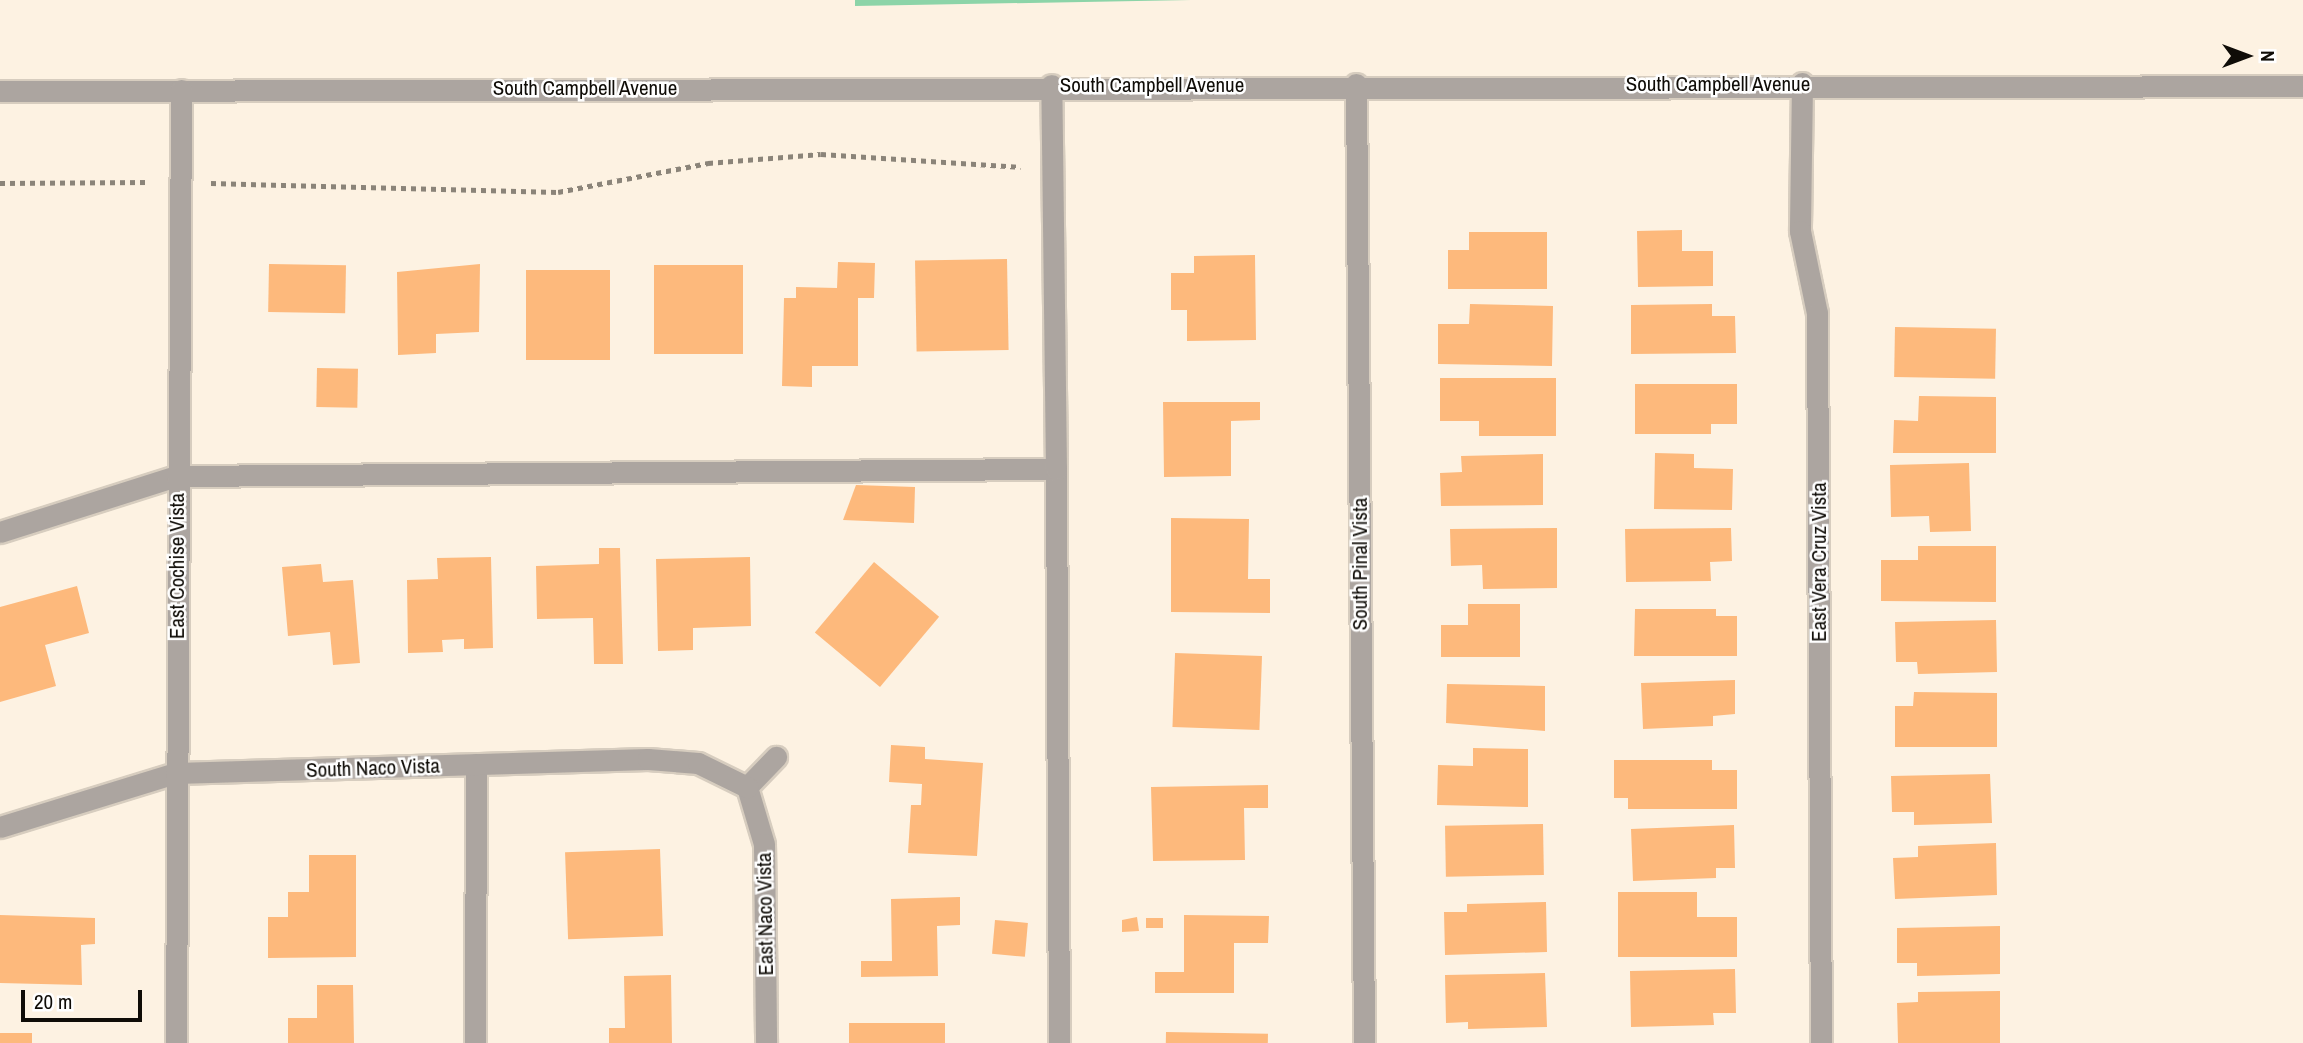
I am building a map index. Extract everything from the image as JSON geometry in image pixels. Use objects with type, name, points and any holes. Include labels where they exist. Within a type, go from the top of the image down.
[{"type":"street","name":"South Campbell Avenue","points":[[0,91],[1802,83],[2303,86]]},
{"type":"street","name":"East Vera Cruz Vista","points":[[1802,83],[1800,231],[1817,313],[1821,1043]]},
{"type":"street","name":"South Pinal Vista","points":[[1356,84],[1364,1043]]},
{"type":"street","points":[[1051,85],[1059,1043]]},
{"type":"street","name":"East Cochise Vista","points":[[176,1043],[181,90]]},
{"type":"street","points":[[0,532],[177,476],[1056,469]]},
{"type":"street","points":[[747,787],[776,757]]},
{"type":"street","name":"South Naco Vista","points":[[0,827],[176,773],[477,764],[698,762],[747,787]]},
{"type":"street","points":[[475,1043],[477,764]]},
{"type":"street","name":"East Naco Vista","points":[[747,787],[764,844],[766,1043]]},
{"type":"path","points":[[0,183],[181,182],[558,192],[708,163],[821,154],[1052,168]]},
{"type":"green space","points":[[855,0],[1191,0],[855,6]]},
{"type":"building","points":[[1682,230],[1682,251],[1713,251],[1713,286],[1638,287],[1637,231]]},
{"type":"building","points":[[1469,232],[1547,232],[1547,289],[1448,289],[1448,250],[1469,250]]},
{"type":"building","points":[[1255,255],[1256,340],[1187,341],[1187,310],[1171,310],[1171,273],[1194,273],[1194,256]]},
{"type":"building","points":[[1007,259],[1009,350],[917,352],[915,261]]},
{"type":"building","points":[[838,262],[875,263],[874,298],[858,298],[858,366],[812,366],[812,387],[782,386],[784,298],[796,298],[796,287],[837,288]]},
{"type":"building","points":[[269,264],[346,265],[345,313],[268,312]]},
{"type":"building","points":[[480,264],[479,332],[436,334],[436,353],[398,355],[397,272]]},
{"type":"building","points":[[654,265],[743,265],[743,354],[654,354]]},
{"type":"building","points":[[526,270],[610,270],[610,360],[526,360]]},
{"type":"building","points":[[1470,304],[1553,306],[1552,366],[1438,364],[1438,324],[1469,324]]},
{"type":"building","points":[[1712,304],[1712,316],[1735,316],[1736,353],[1631,354],[1631,305]]},
{"type":"building","points":[[1895,327],[1996,329],[1995,379],[1894,377]]},
{"type":"building","points":[[317,368],[358,369],[357,408],[316,407]]},
{"type":"building","points":[[1440,378],[1556,378],[1556,436],[1479,436],[1479,421],[1440,421]]},
{"type":"building","points":[[1635,384],[1737,384],[1737,424],[1711,424],[1711,434],[1635,434]]},
{"type":"building","points":[[1919,396],[1996,397],[1996,453],[1893,453],[1894,420],[1918,421]]},
{"type":"building","points":[[1163,402],[1260,402],[1260,420],[1231,421],[1231,476],[1164,477]]},
{"type":"building","points":[[1655,453],[1694,454],[1694,468],[1733,469],[1732,510],[1654,509]]},
{"type":"building","points":[[1543,454],[1543,505],[1441,506],[1440,473],[1462,472],[1461,456]]},
{"type":"building","points":[[1969,463],[1971,531],[1930,532],[1929,516],[1891,517],[1890,465]]},
{"type":"building","points":[[856,485],[915,487],[914,523],[843,520]]},
{"type":"building","points":[[1171,518],[1249,519],[1248,579],[1270,579],[1270,613],[1171,612]]},
{"type":"building","points":[[1557,528],[1557,588],[1483,589],[1482,565],[1451,566],[1450,529]]},
{"type":"building","points":[[1731,528],[1732,561],[1710,562],[1711,581],[1626,582],[1625,529]]},
{"type":"building","points":[[1918,546],[1996,546],[1996,602],[1881,601],[1881,560],[1918,560]]},
{"type":"building","points":[[599,548],[620,548],[623,664],[594,664],[593,618],[537,619],[536,566],[599,564]]},
{"type":"building","points":[[491,557],[493,648],[464,649],[464,639],[442,640],[443,652],[408,653],[407,580],[438,579],[437,558]]},
{"type":"building","points":[[750,557],[751,626],[693,628],[693,650],[658,651],[656,559]]},
{"type":"building","points":[[874,562],[939,617],[880,687],[815,632]]},
{"type":"building","points":[[321,564],[323,582],[353,580],[360,663],[333,665],[330,632],[288,636],[282,567]]},
{"type":"building","points":[[77,586],[89,633],[45,645],[56,686],[0,702],[0,607]]},
{"type":"building","points":[[1468,604],[1520,604],[1520,657],[1441,657],[1441,625],[1468,625]]},
{"type":"building","points":[[1635,609],[1716,609],[1716,616],[1737,616],[1737,656],[1634,656]]},
{"type":"building","points":[[1996,620],[1997,672],[1918,674],[1917,662],[1896,662],[1895,622]]},
{"type":"building","points":[[1175,653],[1262,656],[1259,730],[1172,727]]},
{"type":"building","points":[[1735,680],[1735,714],[1713,716],[1713,726],[1643,729],[1641,683]]},
{"type":"building","points":[[1447,684],[1545,686],[1545,731],[1446,723]]},
{"type":"building","points":[[1914,692],[1997,693],[1997,747],[1895,747],[1895,706],[1913,706]]},
{"type":"building","points":[[891,745],[925,747],[925,759],[983,763],[977,856],[908,853],[911,805],[921,805],[922,784],[889,782]]},
{"type":"building","points":[[1473,748],[1528,749],[1528,807],[1437,805],[1438,765],[1473,766]]},
{"type":"building","points":[[1614,760],[1712,760],[1712,770],[1737,770],[1737,809],[1628,809],[1628,798],[1614,798]]},
{"type":"building","points":[[1990,774],[1992,823],[1914,825],[1914,812],[1892,812],[1891,776]]},
{"type":"building","points":[[1268,785],[1268,808],[1244,808],[1245,860],[1153,861],[1151,787]]},
{"type":"building","points":[[1543,824],[1544,875],[1446,877],[1445,826]]},
{"type":"building","points":[[1734,825],[1735,868],[1716,868],[1716,878],[1633,881],[1631,829]]},
{"type":"building","points":[[1996,843],[1997,895],[1895,899],[1893,858],[1918,857],[1918,846]]},
{"type":"building","points":[[660,849],[663,936],[568,939],[565,852]]},
{"type":"building","points":[[309,855],[356,855],[356,957],[268,958],[268,917],[288,917],[288,892],[309,892]]},
{"type":"building","points":[[1618,892],[1697,892],[1697,917],[1737,917],[1737,957],[1618,957]]},
{"type":"building","points":[[960,897],[960,925],[937,926],[938,976],[861,977],[861,961],[892,961],[891,899]]},
{"type":"building","points":[[1546,902],[1547,952],[1445,955],[1444,912],[1467,912],[1467,904]]},
{"type":"building","points":[[0,915],[95,918],[95,944],[81,945],[82,985],[0,983]]},
{"type":"building","points":[[1184,915],[1269,916],[1268,943],[1234,943],[1234,993],[1155,993],[1155,972],[1184,972]]},
{"type":"building","points":[[1137,917],[1139,931],[1122,932],[1122,920]]},
{"type":"building","points":[[1146,918],[1163,918],[1163,928],[1146,928]]},
{"type":"building","points":[[995,920],[1028,923],[1025,957],[992,954]]},
{"type":"building","points":[[2000,926],[2000,974],[1917,976],[1917,963],[1897,963],[1897,928]]},
{"type":"building","points":[[1735,969],[1736,1013],[1713,1013],[1714,1025],[1631,1027],[1630,971]]},
{"type":"building","points":[[1545,973],[1547,1027],[1468,1029],[1468,1022],[1446,1023],[1445,975]]},
{"type":"building","points":[[671,975],[672,1043],[609,1043],[609,1028],[625,1028],[624,976]]},
{"type":"building","points":[[317,985],[353,985],[354,1043],[288,1043],[288,1018],[317,1018]]},
{"type":"building","points":[[2000,991],[2000,1043],[1898,1043],[1897,1003],[1918,1002],[1918,992]]},
{"type":"building","points":[[849,1023],[945,1023],[945,1043],[849,1043]]},
{"type":"building","points":[[1166,1032],[1268,1034],[1268,1043],[1166,1043]]},
{"type":"building","points":[[0,1033],[32,1033],[32,1043],[0,1043]]}]
